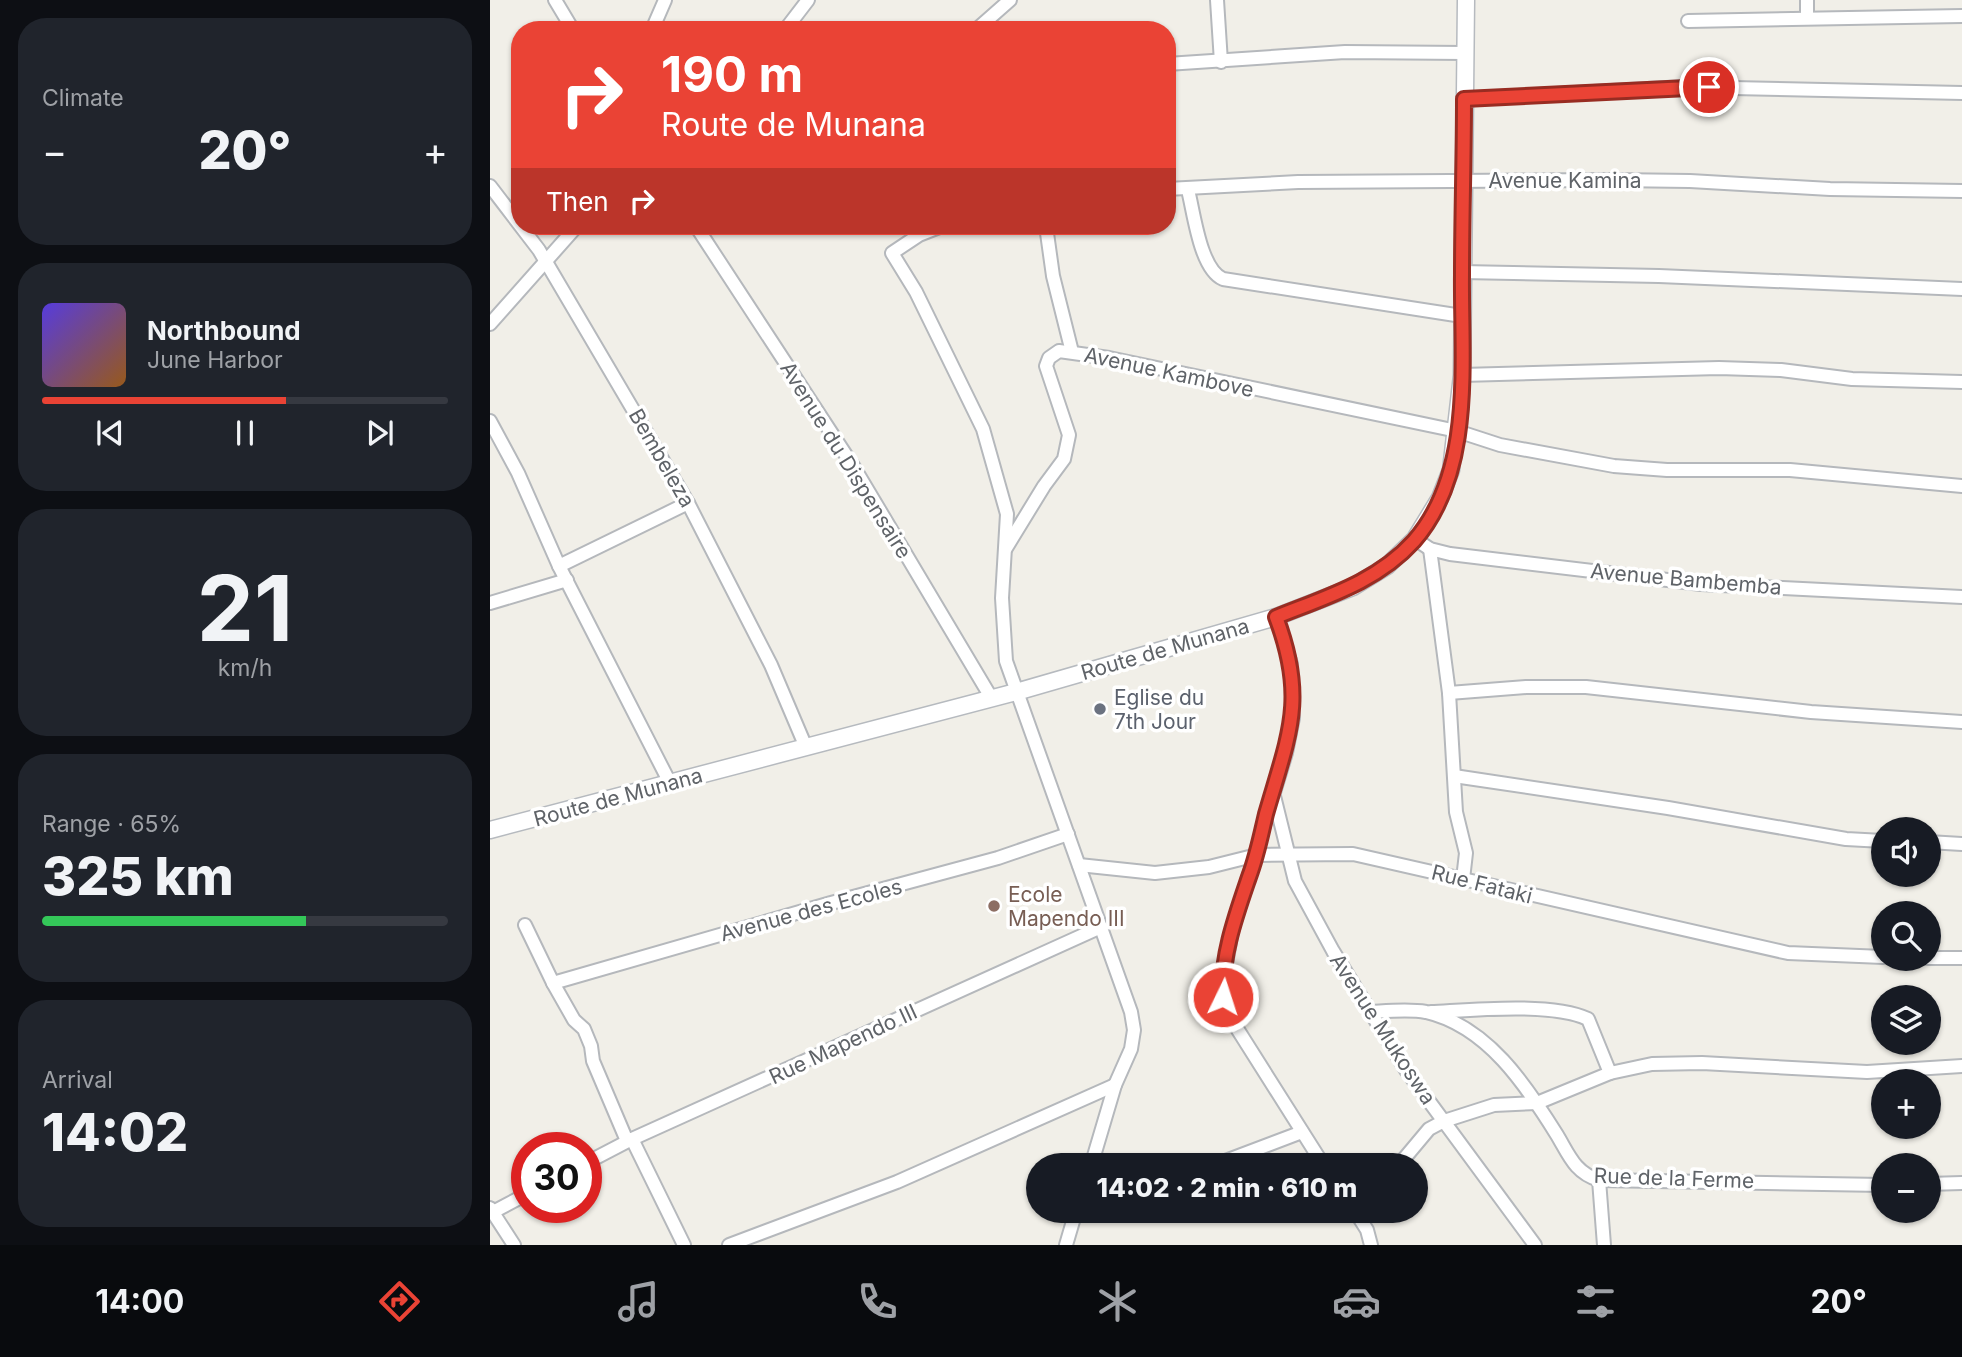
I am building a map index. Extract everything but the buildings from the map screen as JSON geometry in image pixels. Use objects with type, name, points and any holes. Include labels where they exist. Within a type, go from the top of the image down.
[{"type":"main road","name":"Route de Munana","points":[[490,830],[671,785],[805,745],[992,699],[1276,617],[1353,587],[1387,566],[1415,539],[1440,498],[1451,470],[1457,431],[1462,375],[1466,0]]},
{"type":"street","points":[[555,0],[568,21]]},
{"type":"street","points":[[656,21],[665,0]]},
{"type":"street","points":[[792,21],[808,0]]},
{"type":"street","points":[[986,21],[1010,0]]},
{"type":"street","points":[[1217,0],[1221,62]]},
{"type":"street","points":[[1807,0],[1807,18]]},
{"type":"street","points":[[1688,21],[1962,16]]},
{"type":"street","points":[[1176,64],[1345,52],[1465,53]]},
{"type":"street","points":[[1464,99],[1684,87],[1962,93]]},
{"type":"street","name":"Avenue Kamina","points":[[1176,189],[1298,182],[1464,180],[1690,181],[1830,189],[1962,191]]},
{"type":"street","name":"Bembeleza","points":[[490,186],[511,215]]},
{"type":"street","points":[[1188,190],[1205,257],[1214,275],[1223,279],[1462,316]]},
{"type":"street","name":"Bembeleza","points":[[525,235],[546,264],[688,503],[771,666],[805,745]]},
{"type":"street","points":[[490,324],[570,235]]},
{"type":"street","name":"Avenue du Dispensaire","points":[[702,235],[855,469],[992,699]]},
{"type":"street","points":[[912,235],[892,253],[916,292],[984,429],[1007,514],[1003,622],[1006,661],[1125,992],[1134,1030],[1095,1153]]},
{"type":"street","points":[[1047,235],[1072,352]]},
{"type":"street","points":[[1462,272],[1659,276],[1962,289]]},
{"type":"street","name":"Avenue Kambove","points":[[1006,548],[1064,459],[1069,435],[1046,366],[1049,358],[1059,351],[1457,431],[1500,445],[1614,466],[1790,470],[1962,486]]},
{"type":"street","points":[[1462,375],[1719,368],[1781,370],[1852,379],[1962,382]]},
{"type":"street","points":[[490,421],[518,473],[559,566],[671,785]]},
{"type":"street","points":[[559,566],[688,503]]},
{"type":"street","name":"Avenue Bambemba","points":[[1415,539],[1430,549],[1510,562],[1690,583],[1962,597]]},
{"type":"street","points":[[1430,549],[1449,693],[1456,811],[1466,853],[1463,879]]},
{"type":"street","points":[[490,603],[567,580]]},
{"type":"street","points":[[1276,617],[1291,664],[1294,686],[1293,718],[1286,753],[1257,855],[1232,931],[1223,980],[1223,997],[1238,1030],[1316,1153]]},
{"type":"street","points":[[1449,693],[1526,687],[1586,687],[1811,712],[1962,722]]},
{"type":"street","points":[[1454,776],[1668,808],[1846,839],[1871,840]]},
{"type":"street","name":"Avenue Mukoswa","points":[[1273,792],[1295,881],[1321,929],[1406,1070],[1535,1245]]},
{"type":"street","name":"Avenue des Ecoles","points":[[553,983],[831,902],[998,858],[1068,834]]},
{"type":"street","points":[[1941,843],[1962,844]]},
{"type":"street","name":"Rue Fataki","points":[[1079,866],[1155,873],[1177,872],[1257,855],[1287,852],[1353,854],[1788,953],[1871,956]]},
{"type":"street","points":[[525,925],[553,983],[574,1020],[584,1029],[592,1046],[593,1060],[629,1140],[684,1245]]},
{"type":"street","name":"Rue Mapendo III","points":[[602,1154],[1101,928]]},
{"type":"street","points":[[1941,958],[1962,958]]},
{"type":"street","points":[[1426,1012],[1485,1009],[1578,1014],[1588,1019],[1610,1073]]},
{"type":"street","name":"Rue de la Ferme","points":[[1372,1012],[1426,1012],[1447,1021],[1490,1047],[1537,1103],[1576,1169],[1599,1180],[1871,1185]]},
{"type":"street","points":[[1409,1153],[1429,1129],[1444,1121],[1494,1105],[1537,1103],[1610,1073],[1652,1064],[1702,1063],[1867,1072],[1962,1066]]},
{"type":"street","points":[[729,1245],[919,1172],[1115,1086]]},
{"type":"street","points":[[1246,1153],[1302,1132]]},
{"type":"street","points":[[1599,1180],[1604,1245]]},
{"type":"street","points":[[1941,1184],[1962,1183]]},
{"type":"street","points":[[511,1201],[491,1210],[514,1245]]},
{"type":"street","points":[[1066,1245],[1073,1223]]},
{"type":"street","points":[[1363,1223],[1371,1245]]},
{"type":"place","name":"Eglise du 7th Jour","points":[[1100,709]]},
{"type":"place","name":"Ecole Mapendo III","points":[[994,906]]},
{"type":"route","points":[[1223,997],[1223,980],[1232,931],[1257,855],[1266,815],[1286,753],[1293,718],[1294,686],[1291,664],[1276,617],[1353,587],[1387,566],[1415,539],[1440,498],[1451,470],[1462,375],[1464,99],[1709,87]]}]
